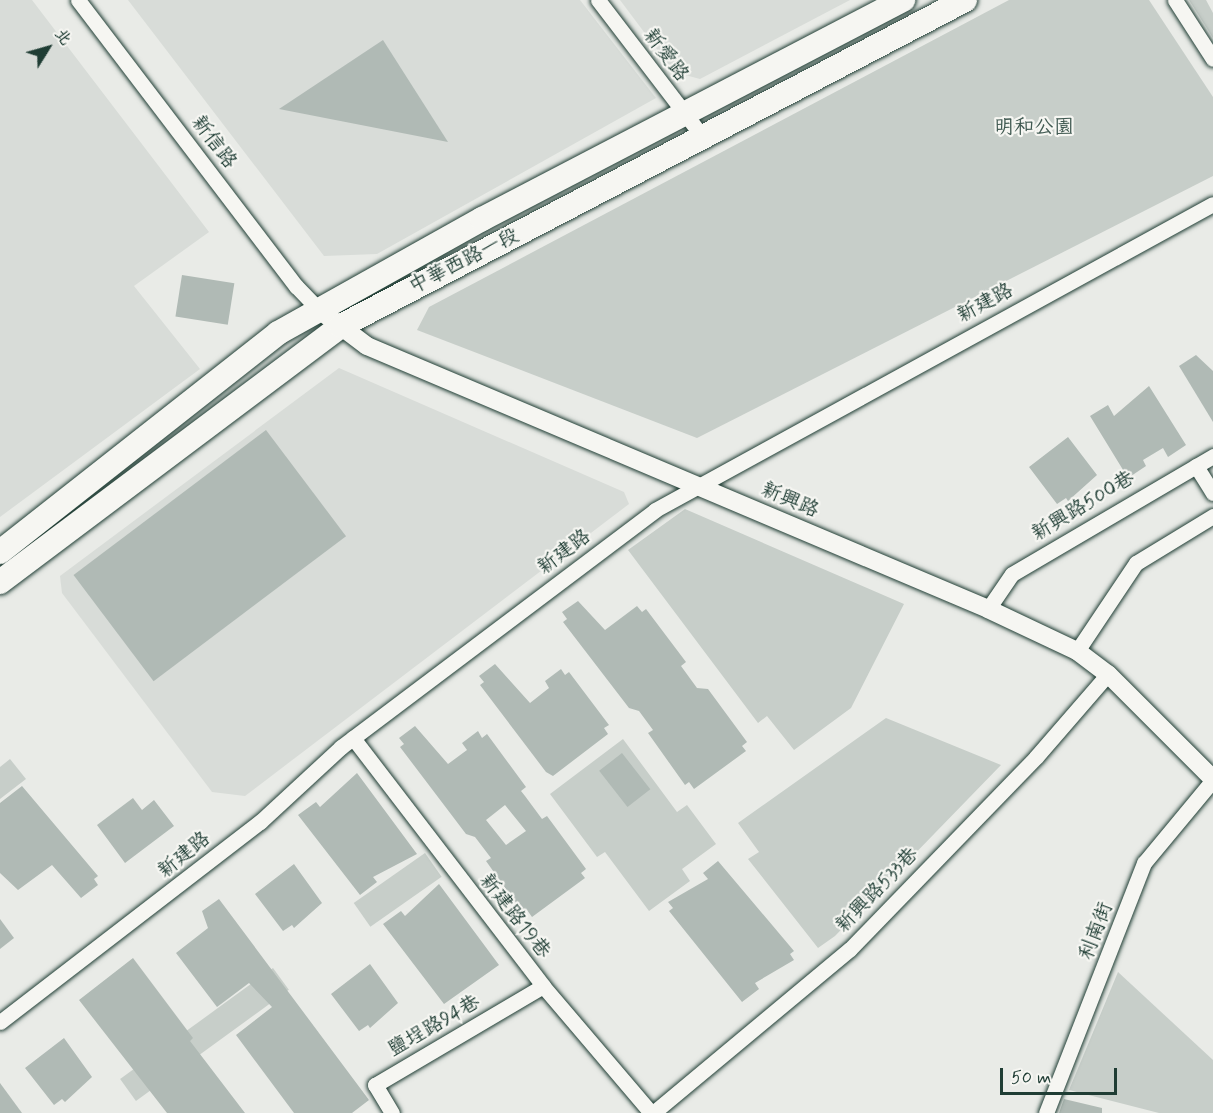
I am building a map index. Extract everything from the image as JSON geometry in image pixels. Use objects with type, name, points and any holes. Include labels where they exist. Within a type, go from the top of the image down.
[{"type":"main road","name":"中華西路一段","points":[[0,552],[278,333],[318,309],[903,0]]},
{"type":"main road","name":"中華西路一段","points":[[0,582],[341,326],[964,0]]},
{"type":"street","name":"新信路","points":[[78,0],[296,286],[318,309]]},
{"type":"street","name":"新愛路","points":[[598,0],[702,136]]},
{"type":"street","points":[[1175,0],[1213,59]]},
{"type":"street","name":"新建路","points":[[0,1022],[260,822],[353,738],[648,515],[695,486],[1213,204]]},
{"type":"street","name":"新興路","points":[[318,309],[367,346],[988,609],[1077,651],[1108,674],[1213,779]]},
{"type":"street","name":"新興路500巷","points":[[988,609],[1012,574],[1213,456]]},
{"type":"street","points":[[1196,466],[1213,493]]},
{"type":"street","points":[[1077,651],[1136,563],[1213,516]]},
{"type":"street","name":"新興路533巷","points":[[652,1113],[850,948],[1036,756],[1108,674]]},
{"type":"street","name":"新建路19巷","points":[[353,738],[543,986],[652,1113]]},
{"type":"street","name":"利南街","points":[[1046,1113],[1144,863],[1213,779]]},
{"type":"street","name":"鹽埕路94巷","points":[[392,1113],[375,1085],[543,986]]},
{"type":"shaded area","points":[[0,0],[32,0],[209,232],[134,286],[200,369],[0,517]]},
{"type":"shaded area","points":[[128,0],[580,0],[656,98],[377,254],[324,256]]},
{"type":"shaded area","points":[[620,0],[850,0],[700,79],[674,72]]},
{"type":"shaded area","points":[[339,368],[624,492],[629,504],[245,796],[212,792],[62,593],[60,576]]},
{"type":"green space","name":"明和公園","points":[[1009,0],[1149,0],[1213,97],[1213,176],[697,438],[417,330],[429,307]]},
{"type":"green space","points":[[1189,0],[1206,0],[1213,13],[1213,38]]},
{"type":"green space","points":[[685,509],[904,604],[851,708],[794,750],[767,716],[758,723],[628,550]]},
{"type":"green space","points":[[886,718],[1001,765],[835,936],[818,948],[748,859],[759,852],[738,823]]},
{"type":"green space","points":[[623,739],[677,812],[687,805],[716,844],[682,869],[690,881],[649,911],[605,852],[597,857],[550,794]]},
{"type":"green space","points":[[10,759],[26,779],[0,799],[0,767]]},
{"type":"green space","points":[[425,853],[442,877],[370,927],[354,903]]},
{"type":"green space","points":[[273,968],[289,990],[136,1101],[120,1079]]},
{"type":"green space","points":[[1118,972],[1213,1060],[1213,1113],[1159,1113],[1069,1090]]},
{"type":"building","points":[[383,40],[448,142],[279,109]]},
{"type":"building","points":[[182,275],[234,283],[228,325],[175,316]]},
{"type":"building","points":[[1196,355],[1213,371],[1213,422],[1179,366]]},
{"type":"building","points":[[1149,386],[1186,445],[1168,457],[1163,448],[1143,460],[1146,466],[1128,478],[1090,416],[1108,405],[1114,416]]},
{"type":"building","points":[[266,430],[346,536],[154,681],[74,575]]},
{"type":"building","points":[[1068,437],[1097,475],[1068,501],[1066,498],[1057,504],[1029,467]]},
{"type":"building","points":[[578,601],[605,630],[637,606],[642,612],[646,609],[686,662],[681,666],[697,688],[708,689],[747,742],[742,746],[746,751],[694,789],[689,782],[685,785],[648,733],[653,730],[639,711],[629,708],[563,622],[567,619],[562,612]]},
{"type":"building","points":[[495,664],[530,703],[549,688],[545,681],[561,669],[565,675],[569,672],[609,725],[604,728],[608,734],[553,776],[546,772],[480,685],[484,682],[479,676]]},
{"type":"building","points":[[415,726],[448,764],[467,750],[462,743],[478,731],[482,738],[487,734],[526,787],[521,791],[542,819],[547,816],[586,869],[581,873],[585,878],[532,917],[527,910],[523,913],[486,861],[491,858],[475,837],[466,834],[400,747],[404,744],[399,738]],"holes":[[[505,805],[526,831],[506,845],[486,820]]]},
{"type":"building","points":[[622,753],[650,789],[627,807],[599,771]]},
{"type":"building","points":[[357,773],[417,854],[373,877],[377,882],[360,895],[298,815],[316,802],[320,807]]},
{"type":"building","points":[[22,786],[98,876],[94,879],[98,885],[81,898],[52,865],[18,890],[0,873],[0,803]]},
{"type":"building","points":[[133,798],[142,810],[154,800],[174,826],[125,863],[97,825]]},
{"type":"building","points":[[718,861],[794,951],[790,954],[794,960],[755,983],[759,989],[742,1002],[669,911],[673,908],[668,902],[708,879],[703,873]]},
{"type":"building","points":[[294,864],[322,903],[294,928],[292,925],[283,931],[255,894]]},
{"type":"building","points":[[439,884],[499,965],[444,1004],[383,924],[401,911],[405,916]]},
{"type":"building","points":[[219,899],[369,1100],[352,1113],[294,1113],[236,1035],[272,1007],[249,983],[217,1007],[176,953],[208,928],[202,911]]},
{"type":"building","points":[[0,919],[14,938],[0,949]]},
{"type":"building","points":[[133,958],[193,1038],[190,1041],[245,1113],[167,1113],[79,1000]]},
{"type":"building","points":[[370,964],[398,1003],[370,1028],[368,1025],[359,1031],[331,994]]},
{"type":"building","points":[[64,1038],[92,1077],[65,1102],[62,1099],[54,1105],[25,1068]]},
{"type":"building","points":[[0,1083],[22,1113],[0,1113]]},
{"type":"building","points":[[1064,1099],[1102,1108],[1102,1113],[1059,1113]]}]
